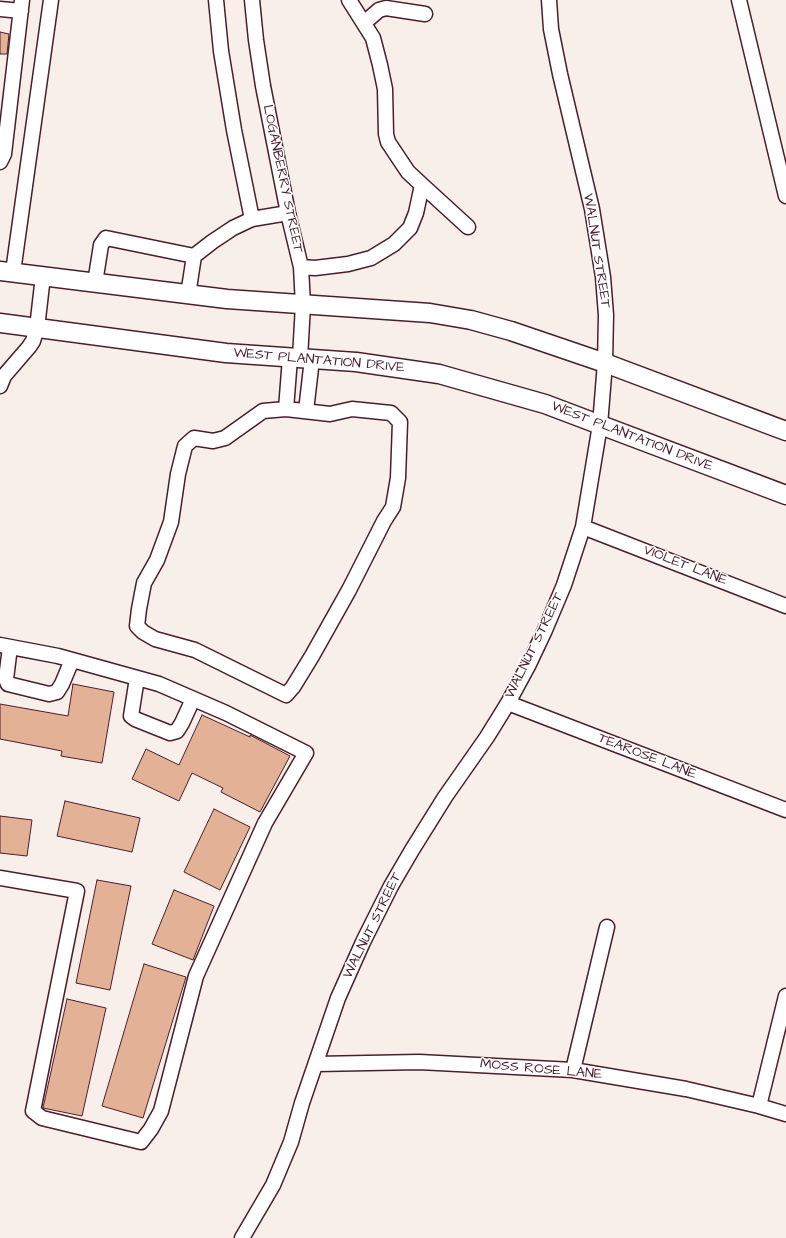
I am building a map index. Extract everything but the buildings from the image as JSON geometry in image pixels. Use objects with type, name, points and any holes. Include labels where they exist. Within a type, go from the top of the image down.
[{"type":"main road","points":[[6,272],[188,295],[303,305],[430,313],[471,320],[511,331],[605,363],[786,431]]},
{"type":"main road","name":"WEST PLANTATION DRIVE","points":[[0,323],[226,353],[356,362],[439,374],[545,404],[786,495]]},
{"type":"street","points":[[6,272],[51,0]]},
{"type":"street","points":[[216,0],[221,51],[231,116],[252,220]]},
{"type":"street","name":"LOGANBERRY STREET","points":[[252,0],[263,86],[288,213],[302,267],[303,305],[301,358]]},
{"type":"street","points":[[349,0],[373,38],[384,89],[386,134],[388,142],[408,172],[468,227]]},
{"type":"street","name":"WALNUT STREET","points":[[242,1238],[273,1185],[282,1166],[338,998],[363,942],[391,886],[420,836],[487,737],[508,703],[545,630],[564,585],[583,526],[600,425],[605,363],[606,315],[592,209],[560,74],[551,29],[549,0]]},
{"type":"street","points":[[739,0],[786,196]]},
{"type":"street","points":[[0,9],[21,6],[4,154],[0,162]]},
{"type":"street","points":[[364,23],[379,10],[386,8],[426,14]]},
{"type":"street","points":[[302,267],[315,268],[348,264],[371,258],[394,244],[410,228],[416,213],[422,185]]},
{"type":"street","points":[[188,295],[194,256],[233,228],[252,220],[288,213]]},
{"type":"street","points":[[96,283],[101,245],[106,238],[194,256]]},
{"type":"street","points":[[0,386],[4,376],[33,341],[37,328],[43,276]]},
{"type":"street","points":[[286,409],[301,358]]},
{"type":"street","points":[[301,358],[306,411]]},
{"type":"street","points":[[352,408],[391,413],[400,422],[398,478],[393,507],[384,521],[349,590],[312,656],[293,687],[286,694],[195,650],[155,639],[143,632],[137,626],[144,583],[157,560],[171,522],[178,474],[185,446],[194,438],[214,440],[225,438],[263,412],[286,409],[330,414],[352,408]]},
{"type":"street","name":"VIOLET LANE","points":[[583,526],[786,606]]},
{"type":"street","points":[[0,878],[77,891],[33,1111],[42,1118],[141,1142],[151,1129],[161,1111],[196,976],[265,823],[306,753],[226,714],[159,684],[58,656],[5,646],[6,679],[8,684],[49,694],[57,692],[72,660]]},
{"type":"street","points":[[137,678],[131,716],[135,720],[156,728],[170,733],[177,730],[182,723],[193,699]]},
{"type":"street","name":"TEAROSE LANE","points":[[508,703],[786,810]]},
{"type":"street","points":[[574,1070],[606,927]]},
{"type":"street","points":[[759,1106],[786,996]]},
{"type":"street","name":"MOSS ROSE LANE","points":[[316,1064],[419,1062],[574,1070],[686,1089],[759,1106],[786,1114]]}]
